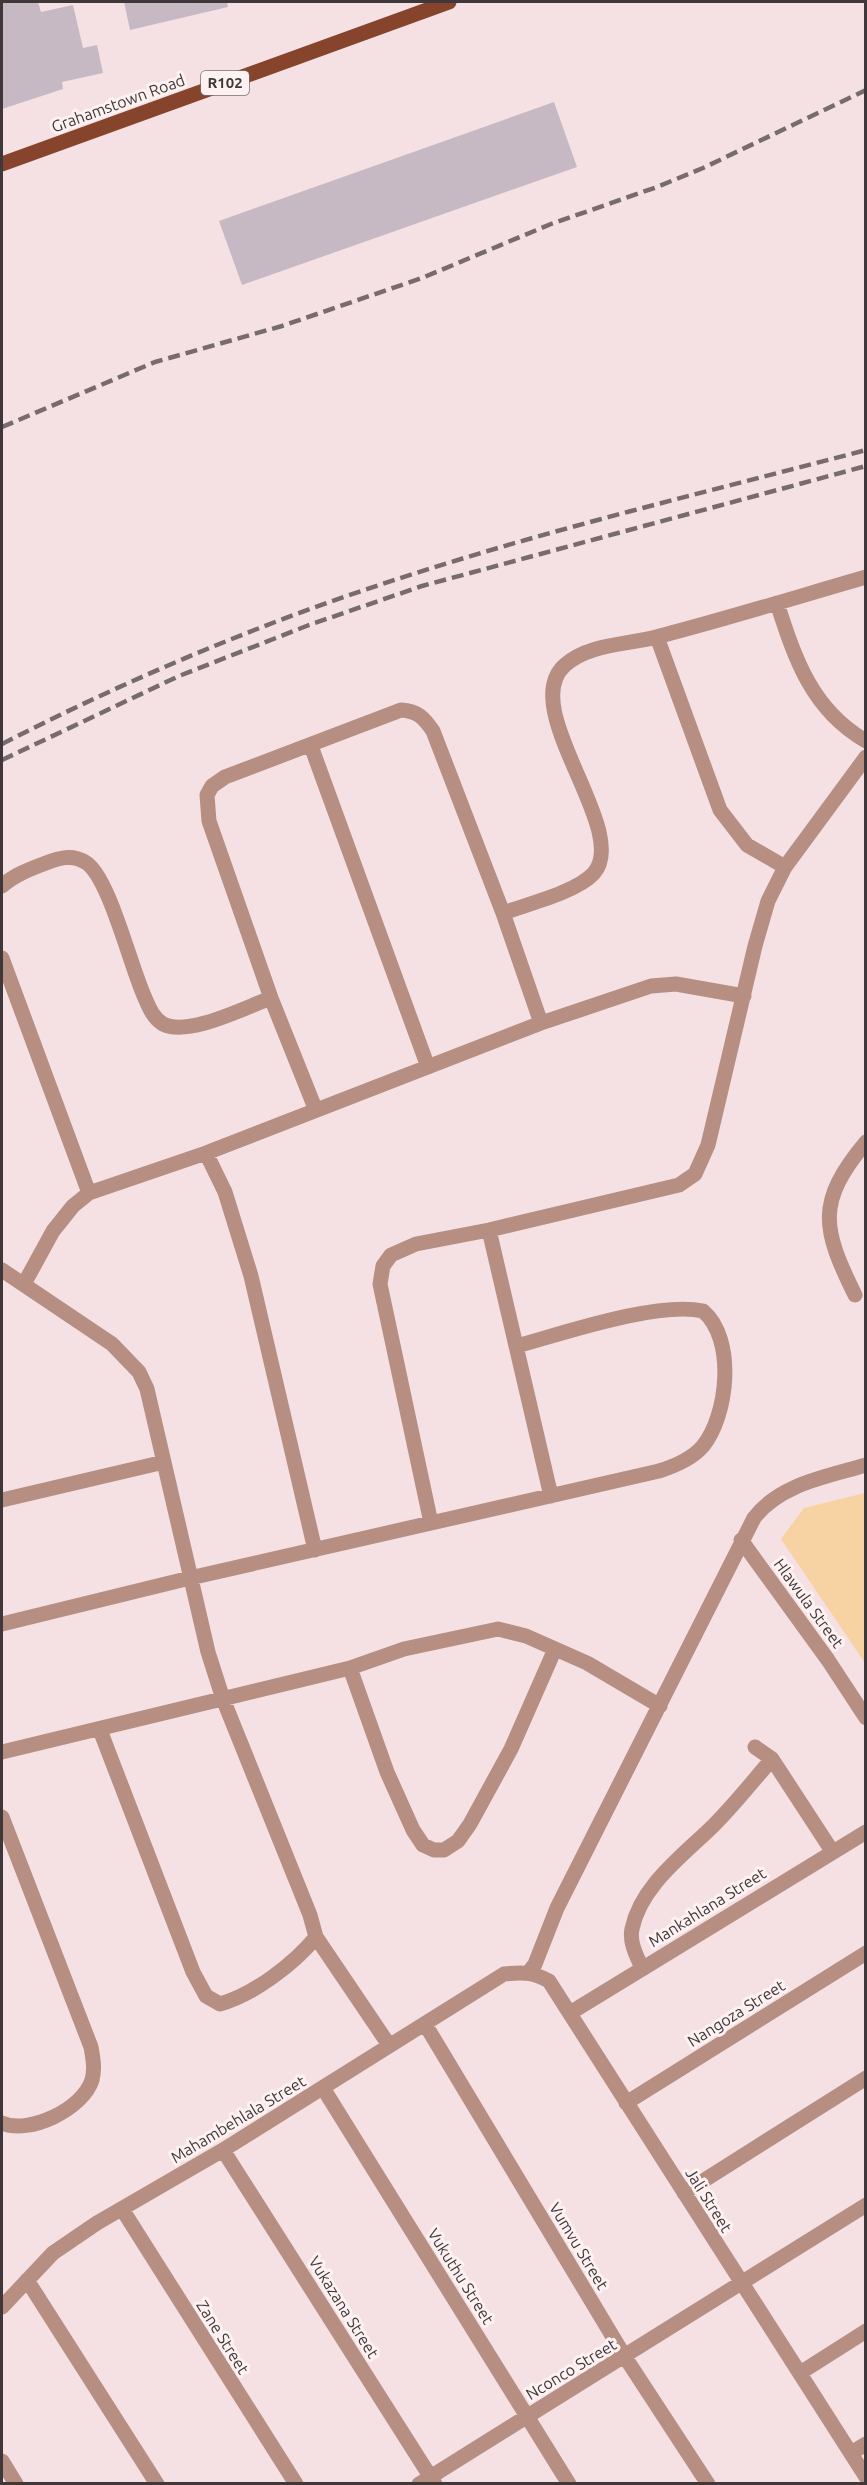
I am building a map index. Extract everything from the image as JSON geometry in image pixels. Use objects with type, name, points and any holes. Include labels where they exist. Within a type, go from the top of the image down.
[{"type":"main road","name":"Grahamstown Road","points":[[2,164],[449,2]]},
{"type":"street","points":[[503,913],[576,885],[592,875],[602,863],[601,838],[558,724],[553,698],[554,681],[566,663],[587,652],[657,637],[866,577]]},
{"type":"street","points":[[777,603],[796,660],[811,690],[828,713],[866,741]]},
{"type":"street","points":[[657,637],[720,810],[747,845],[785,867]]},
{"type":"street","points":[[315,1108],[271,998],[209,821],[207,795],[212,786],[225,777],[401,710],[412,710],[423,717],[433,731],[503,913],[541,1023]]},
{"type":"street","points":[[311,746],[428,1066]]},
{"type":"street","points":[[431,1523],[380,1284],[381,1274],[391,1255],[402,1249],[679,1185],[695,1174],[708,1144],[763,918],[785,867],[866,757]]},
{"type":"street","points":[[2,886],[21,873],[64,857],[86,862],[102,882],[139,985],[152,1014],[163,1024],[179,1027],[198,1024],[271,998]]},
{"type":"street","points":[[2,958],[89,1193]]},
{"type":"street","points":[[24,1284],[53,1231],[73,1206],[89,1193],[206,1153],[315,1108],[541,1023],[651,986],[666,984],[744,996]]},
{"type":"street","points":[[855,1295],[833,1246],[829,1208],[831,1194],[837,1181],[866,1142]]},
{"type":"street","points":[[206,1153],[225,1192],[251,1276],[315,1550]]},
{"type":"street","points":[[489,1230],[551,1496]]},
{"type":"street","points":[[2,1270],[112,1344],[139,1372],[147,1389],[190,1578],[223,1699],[310,1916],[316,1937],[389,2045]]},
{"type":"street","points":[[2,1624],[190,1578],[659,1471],[690,1457],[702,1448],[715,1430],[723,1405],[724,1370],[721,1342],[711,1318],[703,1311],[689,1308],[656,1311],[517,1346]]},
{"type":"street","points":[[2,1500],[164,1462]]},
{"type":"street","points":[[529,1972],[535,1964],[557,1908],[741,1540],[761,1509],[797,1485],[866,1465]]},
{"type":"street","name":"Hlawula Street","points":[[741,1540],[835,1669],[866,1718]]},
{"type":"street","points":[[2,1752],[350,1668],[404,1649],[498,1629],[526,1636],[587,1663],[660,1706]]},
{"type":"street","points":[[350,1668],[387,1772],[413,1830],[423,1845],[434,1851],[444,1850],[458,1841],[470,1824],[511,1749],[555,1649]]},
{"type":"street","points":[[100,1730],[192,1972],[206,1996],[220,2004],[248,1994],[306,1948],[316,1937]]},
{"type":"street","points":[[755,1748],[772,1759],[832,1851]]},
{"type":"street","points":[[642,1968],[634,1951],[631,1930],[647,1897],[669,1868],[714,1825],[772,1759]]},
{"type":"street","points":[[2,1817],[91,2047],[94,2066],[92,2081],[83,2096],[64,2110],[36,2123],[19,2127],[2,2123]]},
{"type":"street","name":"Mankahlana Street","points":[[570,2013],[866,1832]]},
{"type":"street","name":"Nangoza Street","points":[[626,2103],[866,1953]]},
{"type":"street","name":"Mahambehlala Street","points":[[2,2307],[53,2253],[96,2223],[223,2150],[504,1974],[529,1972]]},
{"type":"street","name":"Jali Street","points":[[529,1972],[549,1981],[866,2477]]},
{"type":"street","name":"Vumvu Street","points":[[425,2024],[625,2357],[708,2484]]},
{"type":"street","points":[[684,2193],[866,2078]]},
{"type":"street","name":"Vukuthu Street","points":[[322,2088],[569,2484]]},
{"type":"street","name":"Vukazana Street","points":[[223,2150],[428,2481]]},
{"type":"street","name":"Nconco Street","points":[[428,2481],[527,2416],[866,2205]]},
{"type":"street","name":"Zane Street","points":[[122,2209],[296,2484]]},
{"type":"street","points":[[27,2280],[157,2484]]},
{"type":"street","points":[[800,2373],[866,2331]]},
{"type":"street","points":[[851,2453],[866,2444]]},
{"type":"street","points":[[2,2460],[16,2484]]},
{"type":"shaded area","points":[[866,1493],[865,1663],[781,1539],[804,1508]]},
{"type":"building","points":[[2,2],[38,2],[41,12],[73,5],[83,48],[97,45],[103,73],[62,82],[63,89],[2,109]]},
{"type":"building","points":[[124,2],[227,2],[228,7],[130,30]]},
{"type":"building","points":[[554,102],[577,167],[242,285],[219,221]]},
{"type":"railway","points":[[2,427],[155,362],[282,326],[422,278],[551,224],[657,187],[703,168],[866,90]]},
{"type":"railway","points":[[2,744],[102,695],[204,650],[360,591],[525,540],[866,450]]},
{"type":"railway","points":[[2,760],[179,676],[309,625],[422,586],[866,466]]}]
